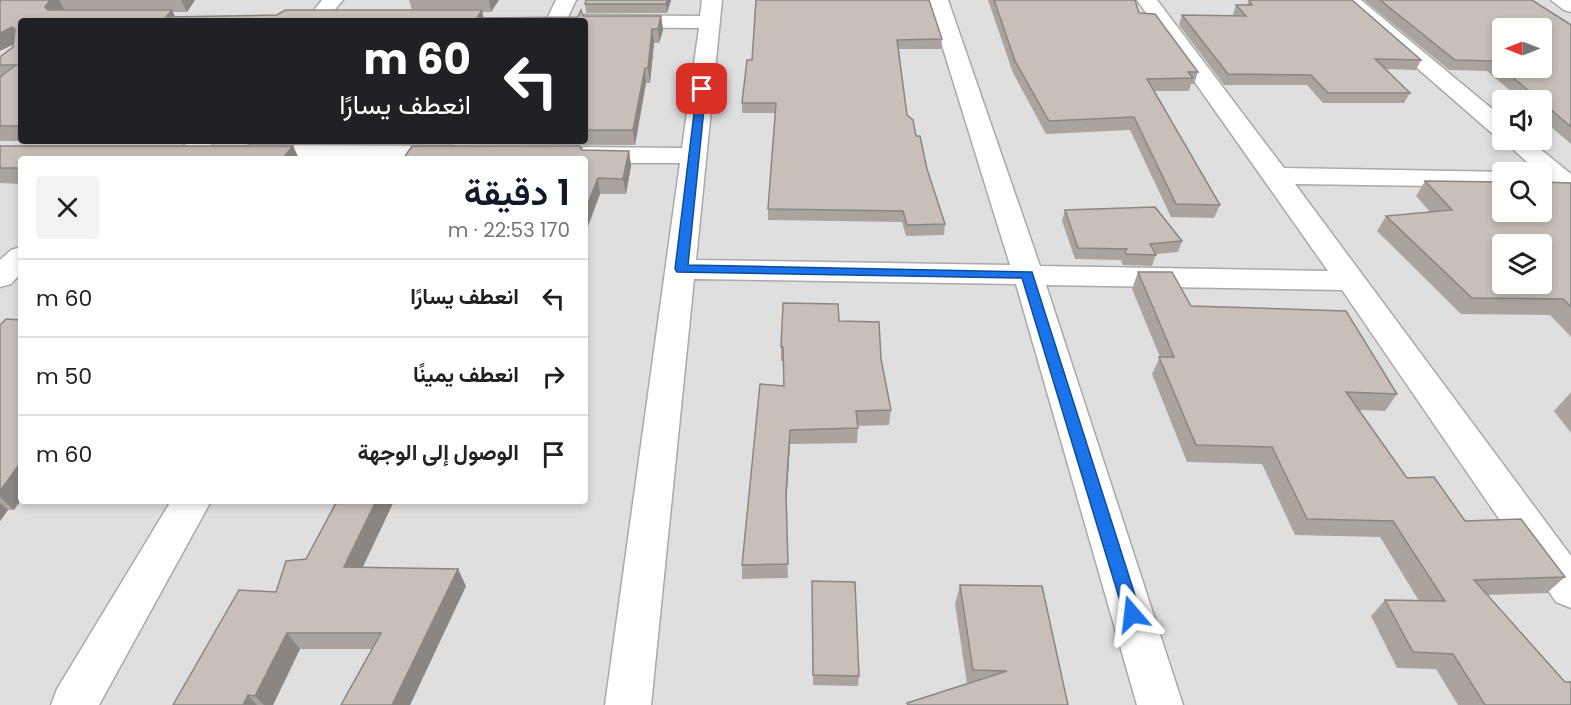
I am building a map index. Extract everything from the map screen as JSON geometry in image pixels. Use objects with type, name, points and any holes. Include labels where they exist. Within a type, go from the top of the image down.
[{"type":"street","points":[[317,18],[333,0]]},
{"type":"street","points":[[557,18],[566,0]]},
{"type":"street","points":[[938,0],[1028,274],[1160,705]]},
{"type":"street","points":[[1147,0],[1276,176],[1571,589]]},
{"type":"street","points":[[1349,0],[1492,121]]},
{"type":"street","points":[[1561,0],[1571,6]]},
{"type":"street","points":[[588,21],[711,11],[628,705]]},
{"type":"street","points":[[188,149],[393,156],[478,154]]},
{"type":"street","points":[[1526,150],[1562,182]]},
{"type":"street","points":[[562,155],[693,156]]},
{"type":"street","points":[[1276,176],[1492,179]]},
{"type":"street","points":[[0,277],[18,259]]},
{"type":"street","points":[[681,269],[1349,281]]},
{"type":"street","points":[[74,705],[190,504]]},
{"type":"shaded area","points":[[0,0],[1571,0],[1571,705],[0,705]]},
{"type":"building","points":[[0,0],[50,0],[45,7],[48,10],[172,10],[166,17],[277,15],[285,10],[482,10],[477,18],[18,18],[18,126],[0,126],[0,77],[16,65],[0,65],[0,57],[13,47],[15,29],[12,27],[0,33]]},
{"type":"building","points":[[586,0],[668,0],[666,4],[585,4]]},
{"type":"building","points":[[756,0],[929,0],[942,39],[897,40],[907,115],[913,120],[916,136],[920,136],[927,169],[945,224],[907,225],[903,211],[768,209],[776,103],[742,103],[747,60],[752,60]]},
{"type":"building","points":[[994,0],[1135,0],[1139,13],[1155,14],[1198,72],[1188,72],[1193,78],[1147,79],[1220,205],[1176,204],[1134,117],[1049,121],[1015,61]]},
{"type":"building","points":[[1249,0],[1352,0],[1421,60],[1375,59],[1410,93],[1328,93],[1311,75],[1228,74],[1182,15],[1246,16],[1236,5],[1252,5]]},
{"type":"building","points":[[1380,0],[1532,0],[1571,25],[1571,127],[1552,111],[1552,90],[1528,90],[1513,78],[1552,78],[1552,18],[1492,18],[1492,61],[1455,60]]},
{"type":"building","points":[[581,10],[583,16],[661,16],[658,29],[652,29],[648,68],[645,68],[633,130],[588,130],[588,18],[477,18],[578,17]]},
{"type":"building","points":[[0,146],[293,146],[285,156],[18,156],[18,168],[0,168]]},
{"type":"building","points":[[412,146],[580,146],[582,150],[629,151],[623,179],[598,178],[588,203],[588,156],[405,156]]},
{"type":"building","points":[[1425,181],[1492,182],[1492,222],[1552,222],[1552,182],[1571,183],[1571,307],[1563,299],[1472,298],[1386,216],[1452,210]]},
{"type":"building","points":[[1155,207],[1182,241],[1150,244],[1156,255],[1126,254],[1125,250],[1128,249],[1078,248],[1065,210]]},
{"type":"building","points":[[1138,272],[1172,272],[1191,306],[1346,311],[1397,394],[1346,392],[1407,478],[1434,477],[1465,521],[1521,519],[1565,577],[1474,580],[1565,682],[1571,682],[1571,705],[1485,705],[1453,654],[1413,652],[1385,600],[1445,601],[1393,521],[1307,519],[1272,447],[1196,445],[1159,357],[1174,357]]},
{"type":"building","points":[[783,303],[838,304],[839,321],[879,322],[881,359],[891,410],[856,411],[858,428],[790,430],[786,493],[788,564],[742,565],[760,384],[784,386],[783,347],[781,347]]},
{"type":"building","points":[[6,319],[18,320],[18,466],[0,491],[0,325]]},
{"type":"building","points":[[335,504],[375,504],[344,567],[458,569],[392,705],[341,705],[381,633],[287,633],[255,696],[248,695],[243,705],[173,705],[239,590],[276,592],[286,561],[306,559]]},
{"type":"building","points":[[812,581],[855,582],[859,676],[813,675]]},
{"type":"building","points":[[960,585],[1042,586],[1068,705],[908,705],[907,703],[1007,671],[973,670]]},
{"type":"route","points":[[702,89],[681,269],[1028,274],[1132,614]]}]
